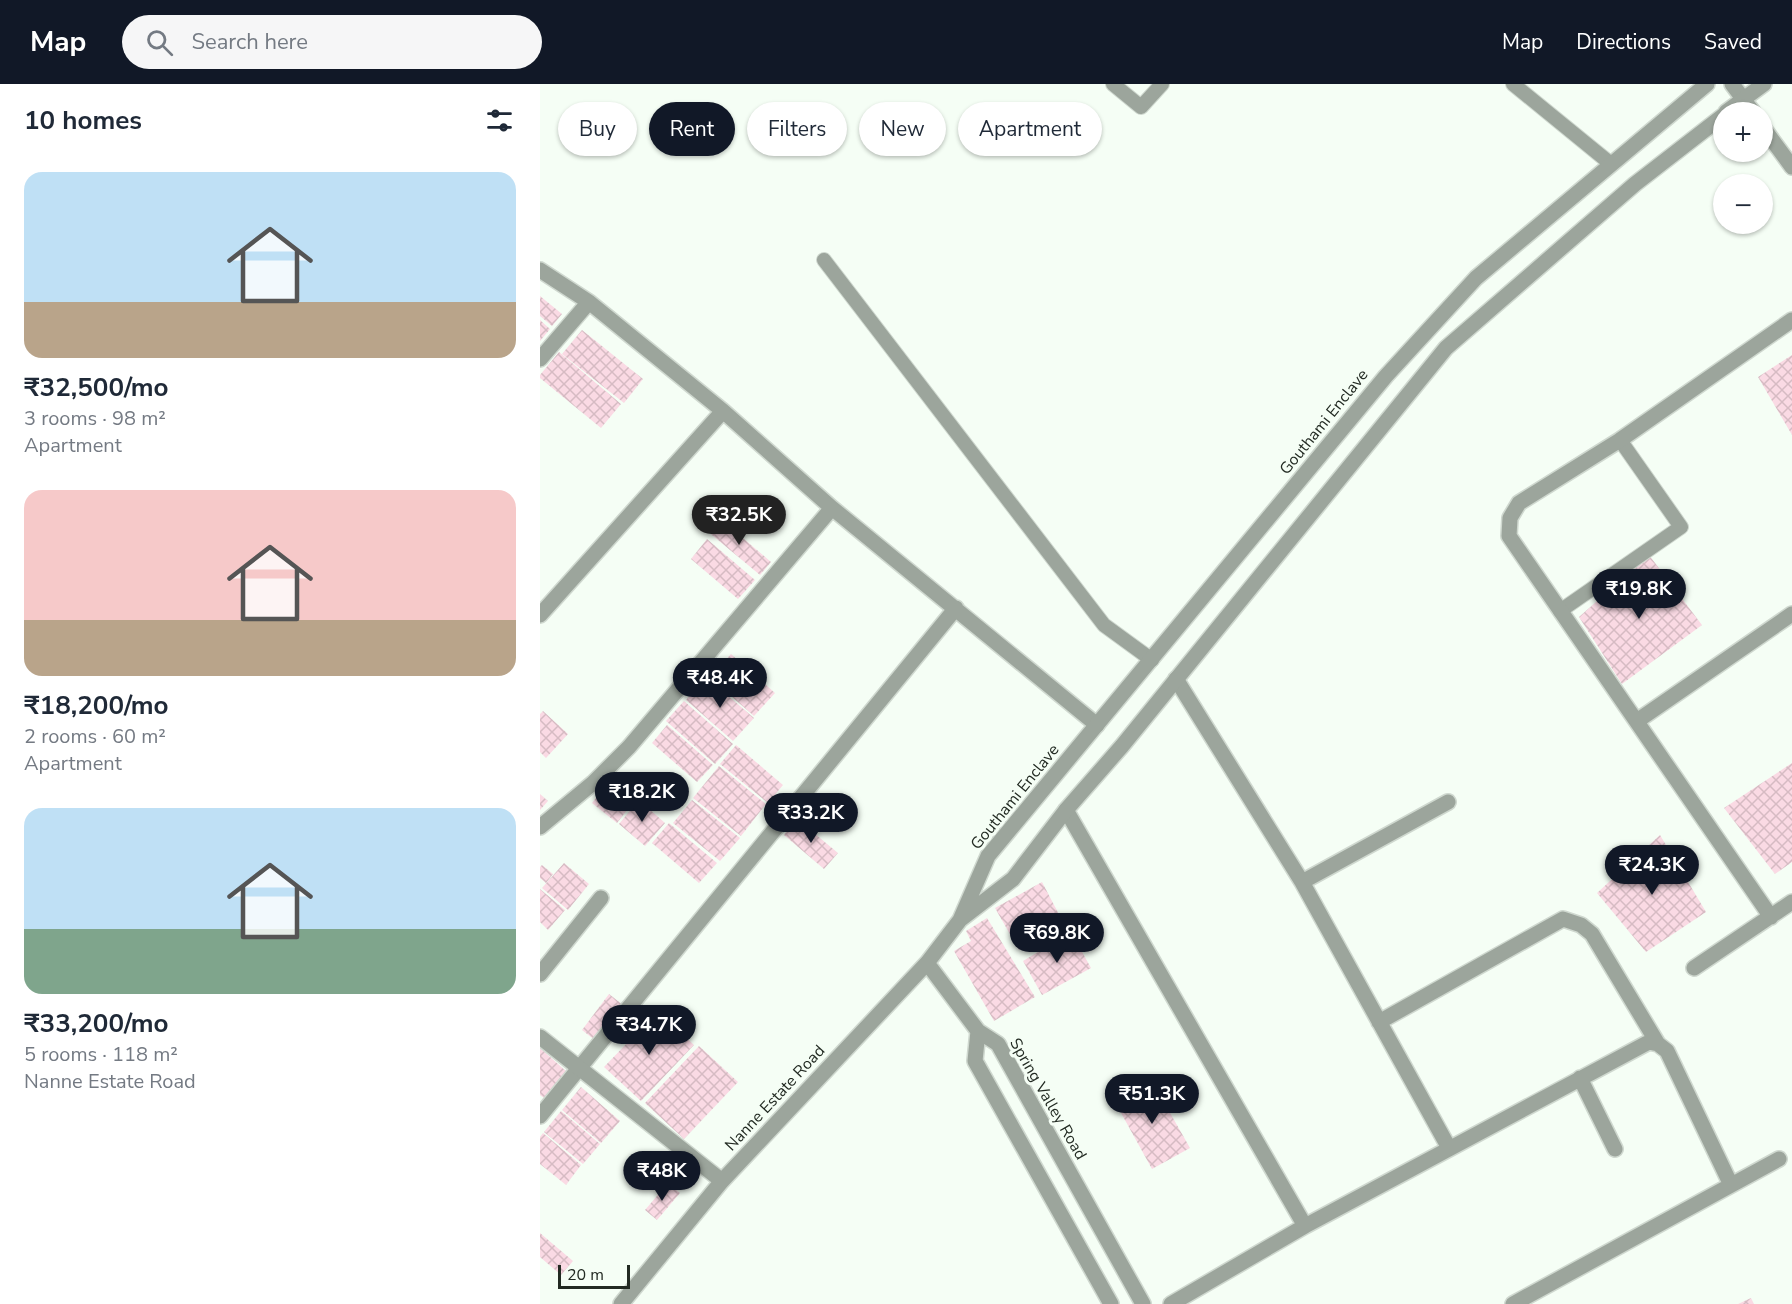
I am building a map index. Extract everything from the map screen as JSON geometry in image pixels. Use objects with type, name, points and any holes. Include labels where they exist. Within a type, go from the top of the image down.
[{"type":"street","name":"Gouthami Enclave","points":[[960,920],[988,856],[1386,376],[1476,278],[1707,84]]},
{"type":"street","points":[[1732,84],[1746,102]]},
{"type":"street","points":[[1740,102],[1764,84]]},
{"type":"street","points":[[960,920],[1013,879],[1066,810],[1446,348],[1635,184],[1713,123]]},
{"type":"street","points":[[1773,141],[1792,167]]},
{"type":"street","points":[[540,270],[588,302],[723,411],[832,507],[1097,725]]},
{"type":"street","points":[[540,359],[588,302]]},
{"type":"street","points":[[1771,916],[1509,536],[1510,518],[1519,502],[1620,440],[1792,320]]},
{"type":"street","points":[[540,615],[723,411]]},
{"type":"street","points":[[540,827],[593,783],[629,747],[832,507]]},
{"type":"street","points":[[540,1116],[956,608]]},
{"type":"street","points":[[1637,721],[1792,614]]},
{"type":"street","points":[[1176,679],[1302,882],[1449,1148]]},
{"type":"street","points":[[1302,882],[1448,802]]},
{"type":"street","points":[[1066,810],[1305,1226]]},
{"type":"street","points":[[540,974],[601,898]]},
{"type":"street","points":[[1694,968],[1792,902]]},
{"type":"street","points":[[1379,1022],[1563,919],[1581,925],[1592,934],[1658,1044],[1667,1051],[1731,1185]]},
{"type":"street","name":"Nanne Estate Road","points":[[621,1304],[722,1181],[927,963],[960,920]]},
{"type":"street","name":"Spring Valley Road","points":[[927,963],[978,1031],[998,1044],[1143,1304]]},
{"type":"street","points":[[978,1031],[975,1061],[1111,1304]]},
{"type":"street","points":[[540,1037],[722,1181]]},
{"type":"street","points":[[1171,1304],[1305,1226],[1580,1078],[1649,1042],[1658,1044]]},
{"type":"street","points":[[1580,1078],[1615,1149]]},
{"type":"street","points":[[1513,1304],[1779,1159]]},
{"type":"lane","points":[[1113,84],[1141,107],[1162,84]]},
{"type":"lane","points":[[1513,84],[1611,164]]},
{"type":"lane","points":[[824,260],[1104,625],[1152,660]]},
{"type":"lane","points":[[1560,611],[1681,527],[1620,440]]},
{"type":"building","points":[[540,296],[562,314],[552,326],[540,316]]},
{"type":"building","points":[[540,320],[550,329],[540,341]]},
{"type":"building","points":[[582,330],[643,379],[624,403],[562,354]]},
{"type":"building","points":[[559,352],[621,404],[601,428],[540,378]]},
{"type":"building","points":[[1792,355],[1792,435],[1758,377]]},
{"type":"building","points":[[718,517],[771,562],[760,575],[706,530]]},
{"type":"building","points":[[707,539],[755,580],[738,599],[691,559]]},
{"type":"building","points":[[1649,555],[1702,625],[1622,684],[1579,617]]},
{"type":"building","points":[[731,654],[775,693],[754,716],[710,678]]},
{"type":"building","points":[[706,677],[754,718],[733,741],[686,700]]},
{"type":"building","points":[[684,701],[733,744],[715,764],[666,721]]},
{"type":"building","points":[[543,711],[568,734],[546,758],[540,752],[540,714]]},
{"type":"building","points":[[667,725],[713,765],[697,782],[652,743]]},
{"type":"building","points":[[736,745],[783,785],[768,803],[720,764]]},
{"type":"building","points":[[1792,763],[1792,862],[1775,874],[1724,808]]},
{"type":"building","points":[[719,766],[766,804],[741,836],[693,798]]},
{"type":"building","points":[[613,776],[638,796],[617,823],[592,803]]},
{"type":"building","points":[[540,794],[548,801],[540,810]]},
{"type":"building","points":[[639,800],[665,823],[645,846],[619,824]]},
{"type":"building","points":[[692,800],[740,838],[720,861],[673,823]]},
{"type":"building","points":[[797,819],[838,853],[824,869],[784,835]]},
{"type":"building","points":[[669,823],[717,863],[699,883],[652,843]]},
{"type":"building","points":[[1660,835],[1706,912],[1646,952],[1597,893]]},
{"type":"building","points":[[564,863],[589,884],[568,910],[542,888]]},
{"type":"building","points":[[542,865],[553,874],[546,883],[540,878]]},
{"type":"building","points":[[1042,882],[1064,924],[1019,950],[995,908]]},
{"type":"building","points":[[540,889],[565,910],[548,930],[540,922]]},
{"type":"building","points":[[987,918],[1035,997],[994,1021],[954,951],[971,941],[966,931]]},
{"type":"building","points":[[1071,932],[1091,968],[1042,995],[1023,961]]},
{"type":"building","points":[[609,994],[623,1005],[596,1041],[582,1030]]},
{"type":"building","points":[[658,1011],[694,1045],[641,1101],[604,1067]]},
{"type":"building","points":[[699,1046],[738,1082],[684,1139],[645,1103]]},
{"type":"building","points":[[540,1048],[567,1072],[544,1098],[540,1095]]},
{"type":"building","points":[[1152,1081],[1190,1148],[1152,1169],[1115,1102]]},
{"type":"building","points":[[581,1087],[620,1121],[601,1143],[562,1110]]},
{"type":"building","points":[[561,1111],[600,1144],[583,1164],[544,1132]]},
{"type":"building","points":[[543,1133],[581,1165],[566,1185],[540,1164],[540,1137]]},
{"type":"building","points":[[668,1183],[680,1193],[657,1220],[645,1210]]},
{"type":"building","points":[[540,1233],[573,1261],[561,1275],[540,1257]]},
{"type":"building","points":[[1751,1298],[1754,1304],[1738,1304]]}]
